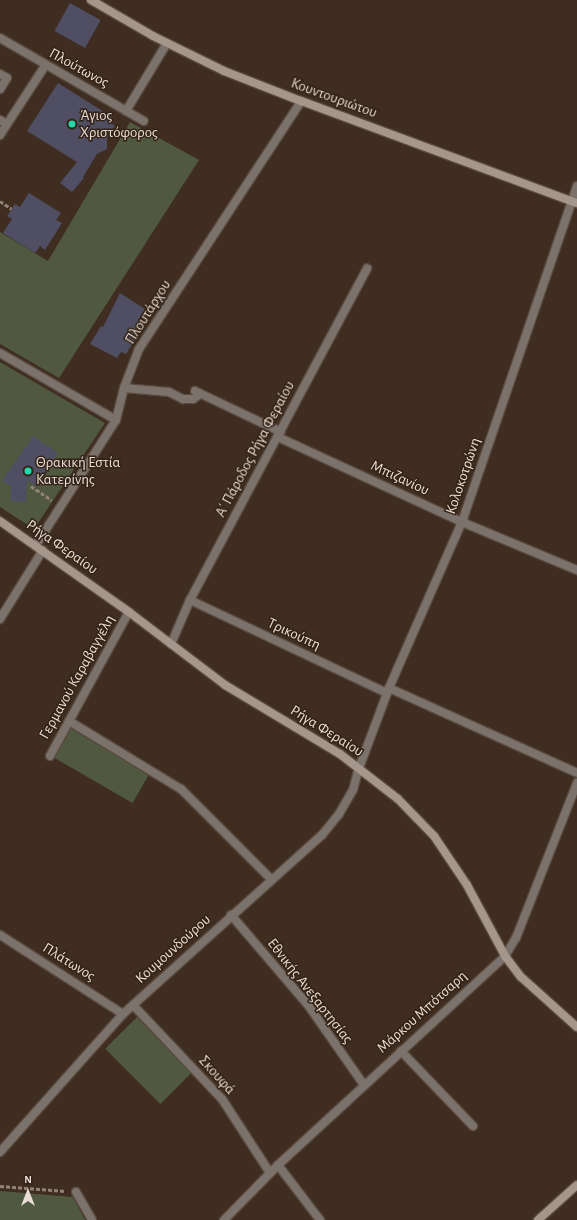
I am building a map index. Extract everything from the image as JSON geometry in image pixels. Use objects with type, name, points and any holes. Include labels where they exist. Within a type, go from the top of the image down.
[{"type":"street","name":"Κουντουριώτου","points":[[96,1],[167,43],[224,71],[301,102],[574,202]]},
{"type":"street","name":"Πλούτωνος","points":[[0,38],[45,66],[144,121]]},
{"type":"street","points":[[126,111],[167,43]]},
{"type":"street","points":[[0,135],[3,122],[45,66]]},
{"type":"street","points":[[0,74],[7,78],[0,89]]},
{"type":"street","name":"Πλουτάρχου","points":[[36,545],[116,420],[124,388],[139,349],[301,102]]},
{"type":"street","name":"Κολοκοτρώνη","points":[[359,768],[388,691],[462,522],[574,202],[577,186]]},
{"type":"street","name":"Α΄ Πάροδος Ρήγα Φεραίου","points":[[171,644],[190,600],[367,268]]},
{"type":"street","points":[[0,353],[116,420]]},
{"type":"street","name":"Μπιζανίου","points":[[124,388],[169,392],[183,398],[193,398],[198,392],[279,434],[462,522],[577,570]]},
{"type":"street","name":"Ρήγα Φεραίου","points":[[0,521],[43,550],[225,685],[359,768],[398,799],[434,836],[467,885],[505,956],[521,976],[577,1027]]},
{"type":"street","points":[[0,619],[43,550]]},
{"type":"street","name":"Τρικούπη","points":[[190,600],[388,691],[577,773]]},
{"type":"street","name":"Γερμανού Καραβαγγέλη","points":[[50,756],[128,612]]},
{"type":"street","points":[[69,721],[181,789],[271,879]]},
{"type":"street","name":"Κουμουνδούρου","points":[[0,1152],[123,1014],[271,879],[322,835],[339,814],[353,790],[359,768]]},
{"type":"street","name":"Μάρκου Μπότσαρη","points":[[224,1220],[278,1165],[505,956],[516,938],[577,783]]},
{"type":"street","name":"Εθνικής Ανεξαρτησίας","points":[[231,915],[308,1005],[364,1085]]},
{"type":"street","name":"Πλάτωνος","points":[[0,936],[123,1014]]},
{"type":"street","name":"Σκουφά","points":[[133,1005],[222,1099],[270,1173]]},
{"type":"street","points":[[401,1051],[473,1126]]},
{"type":"street","points":[[278,1165],[320,1220]]},
{"type":"street","points":[[538,1220],[577,1185]]},
{"type":"street","points":[[76,1192],[92,1220]]},
{"type":"path","points":[[0,201],[12,209]]},
{"type":"path","points":[[31,486],[61,506]]},
{"type":"path","points":[[0,1186],[76,1192]]},
{"type":"green space","points":[[130,122],[199,160],[59,378],[0,344],[0,232],[48,261]]},
{"type":"green space","points":[[0,362],[105,423],[34,529],[0,507]]},
{"type":"green space","points":[[69,727],[150,774],[133,803],[52,756]]},
{"type":"green space","points":[[137,1017],[192,1072],[160,1104],[105,1049]]},
{"type":"green space","points":[[0,1191],[73,1197],[85,1220],[0,1220]]},
{"type":"building","points":[[70,3],[101,20],[85,48],[54,31]]},
{"type":"building","name":"Άγιος Χριστόφορος","points":[[58,83],[112,117],[109,122],[115,126],[107,138],[107,149],[97,154],[83,177],[84,178],[72,192],[60,183],[77,162],[27,131]]},
{"type":"building","points":[[29,193],[61,213],[56,220],[62,223],[45,250],[40,246],[35,253],[3,233],[12,219],[7,216],[15,204],[20,207]]},
{"type":"building","points":[[120,293],[145,309],[140,317],[146,321],[126,354],[121,352],[117,358],[90,344],[101,326],[103,327]]},
{"type":"building","name":"Θρακική Εστία Κατερίνης","points":[[33,436],[58,453],[53,460],[54,462],[37,487],[27,480],[26,502],[10,501],[11,486],[2,481]]},
{"type":"place","name":"Άγιος Χριστόφορος","points":[[72,124]]},
{"type":"place","name":"Θρακική Εστία Κατερίνης","points":[[28,471]]}]
